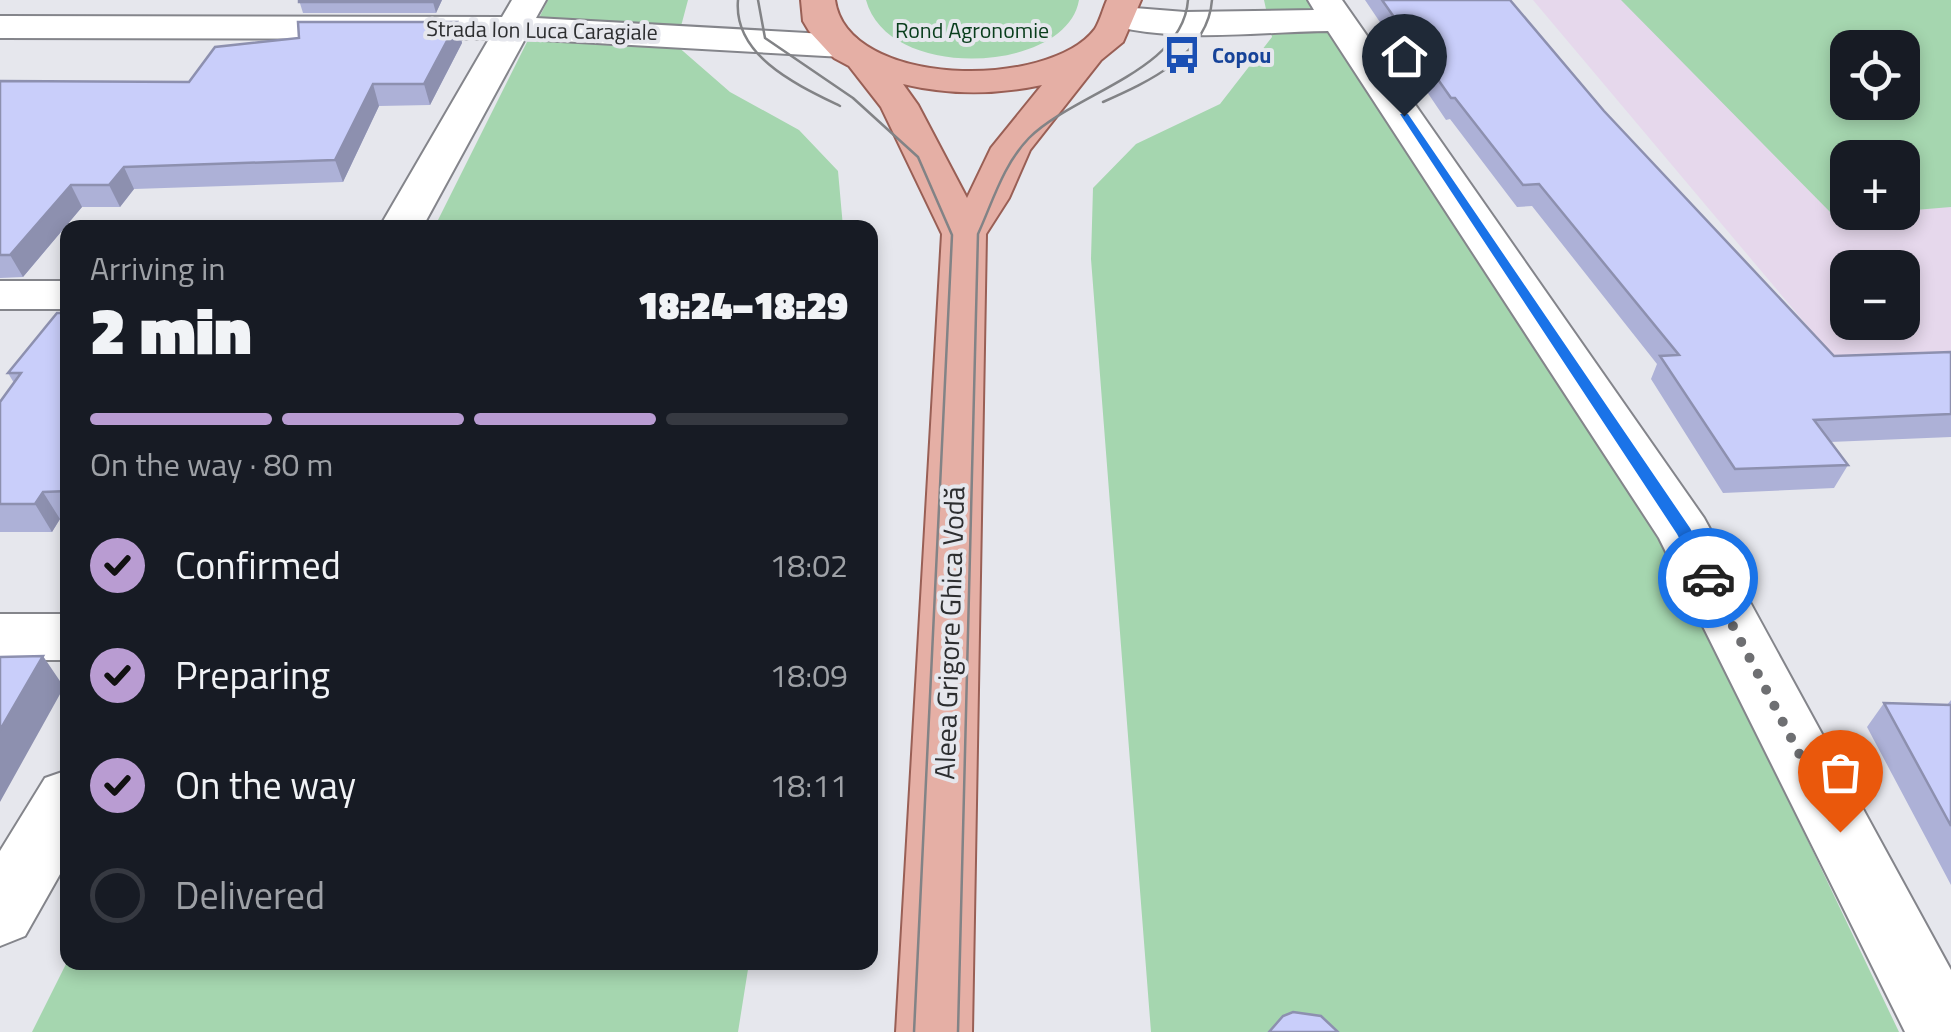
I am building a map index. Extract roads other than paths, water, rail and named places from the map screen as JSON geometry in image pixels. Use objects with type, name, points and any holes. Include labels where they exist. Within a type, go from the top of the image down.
[{"type":"main road","name":"Aleea Grigore Ghica Vodă","points":[[818,0],[822,23],[898,105],[964,234],[934,1032]]},
{"type":"main road","points":[[853,53],[899,76],[982,82],[1054,72],[1106,40],[1123,9]]},
{"type":"main road","points":[[964,234],[988,198],[1011,148],[1086,55]]},
{"type":"street","points":[[1123,9],[1197,23],[1332,10],[1684,532],[1944,1032]]},
{"type":"street","name":"Strada Ion Luca Caragiale","points":[[0,27],[522,14],[743,36],[853,53]]},
{"type":"street","points":[[405,220],[522,14]]},
{"type":"street","points":[[0,295],[60,296]]},
{"type":"street","points":[[0,637],[60,637]]},
{"type":"street","points":[[0,914],[60,812]]},
{"type":"tram line","points":[[738,0],[739,20],[757,53],[788,78],[840,106]]},
{"type":"tram line","points":[[758,0],[765,38],[853,98],[918,157],[952,235],[914,1032]]},
{"type":"tram line","points":[[958,1032],[978,234],[1005,172],[1029,138],[1072,107],[1147,63],[1182,24],[1188,0]]},
{"type":"tram line","points":[[1103,102],[1156,75],[1188,51],[1200,36],[1212,0]]},
{"type":"place","name":"Copou","points":[[1182,55]]},
{"type":"park label","name":"Rond Agronomie","points":[[972,30]]}]
